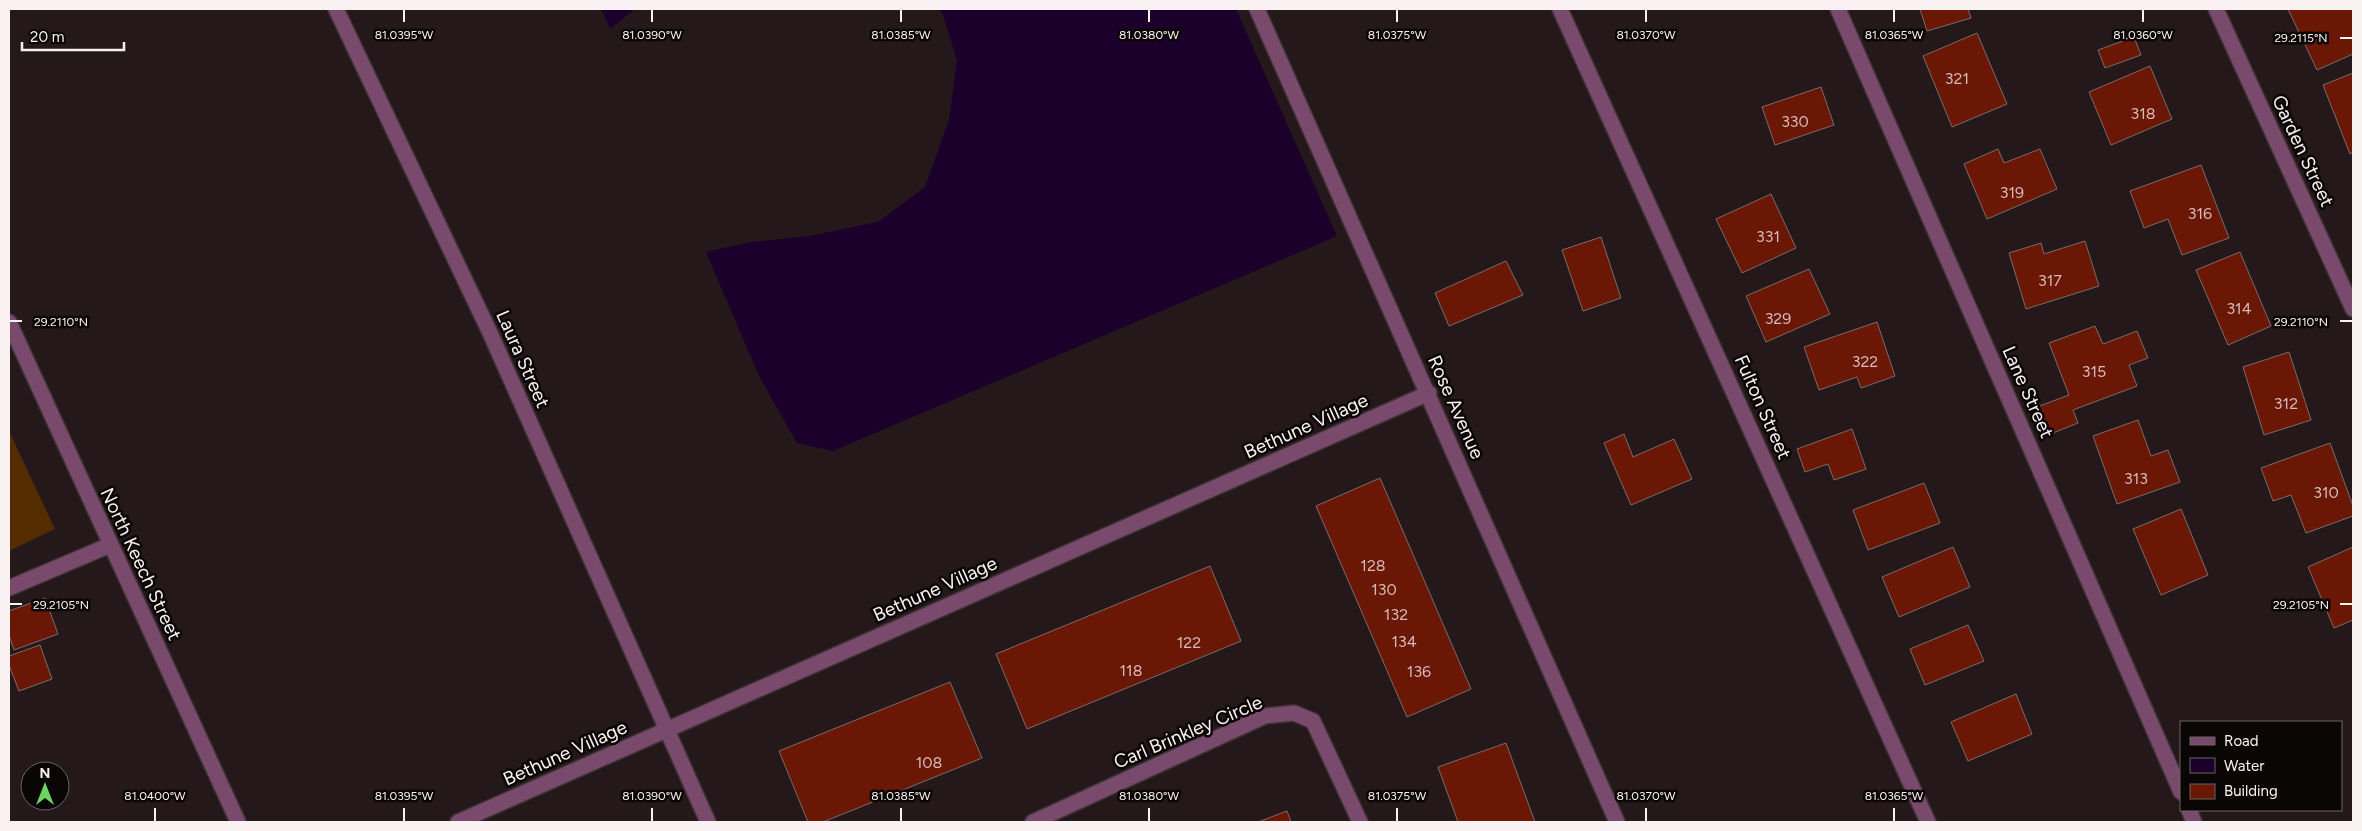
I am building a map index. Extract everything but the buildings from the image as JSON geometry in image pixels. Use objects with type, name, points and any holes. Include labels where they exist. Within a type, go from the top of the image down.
[{"type":"street","name":"Laura Street","points":[[336,9],[491,335],[667,729]]},
{"type":"street","name":"Rose Avenue","points":[[1257,9],[1618,822]]},
{"type":"street","name":"Fulton Street","points":[[1560,9],[1928,822]]},
{"type":"street","name":"Lane Street","points":[[1838,9],[2180,790]]},
{"type":"street","name":"Garden Street","points":[[2216,9],[2353,309]]},
{"type":"street","name":"North Keech Street","points":[[9,322],[238,822]]},
{"type":"street","name":"Bethune Village","points":[[458,822],[1429,393]]},
{"type":"street","points":[[9,588],[110,545]]},
{"type":"street","name":"Carl Brinkley Circle","points":[[1033,822],[1265,716],[1294,713],[1313,721],[1360,822]]},
{"type":"street","points":[[667,729],[708,822]]},
{"type":"shaded area","points":[[9,431],[55,529],[9,551]]},
{"type":"water","points":[[601,9],[635,9],[610,29]]},
{"type":"water","points":[[939,9],[1236,9],[1337,236],[833,451],[797,443],[760,378],[706,252],[752,242],[809,236],[878,222],[925,187],[949,120],[957,60],[943,15]]}]
